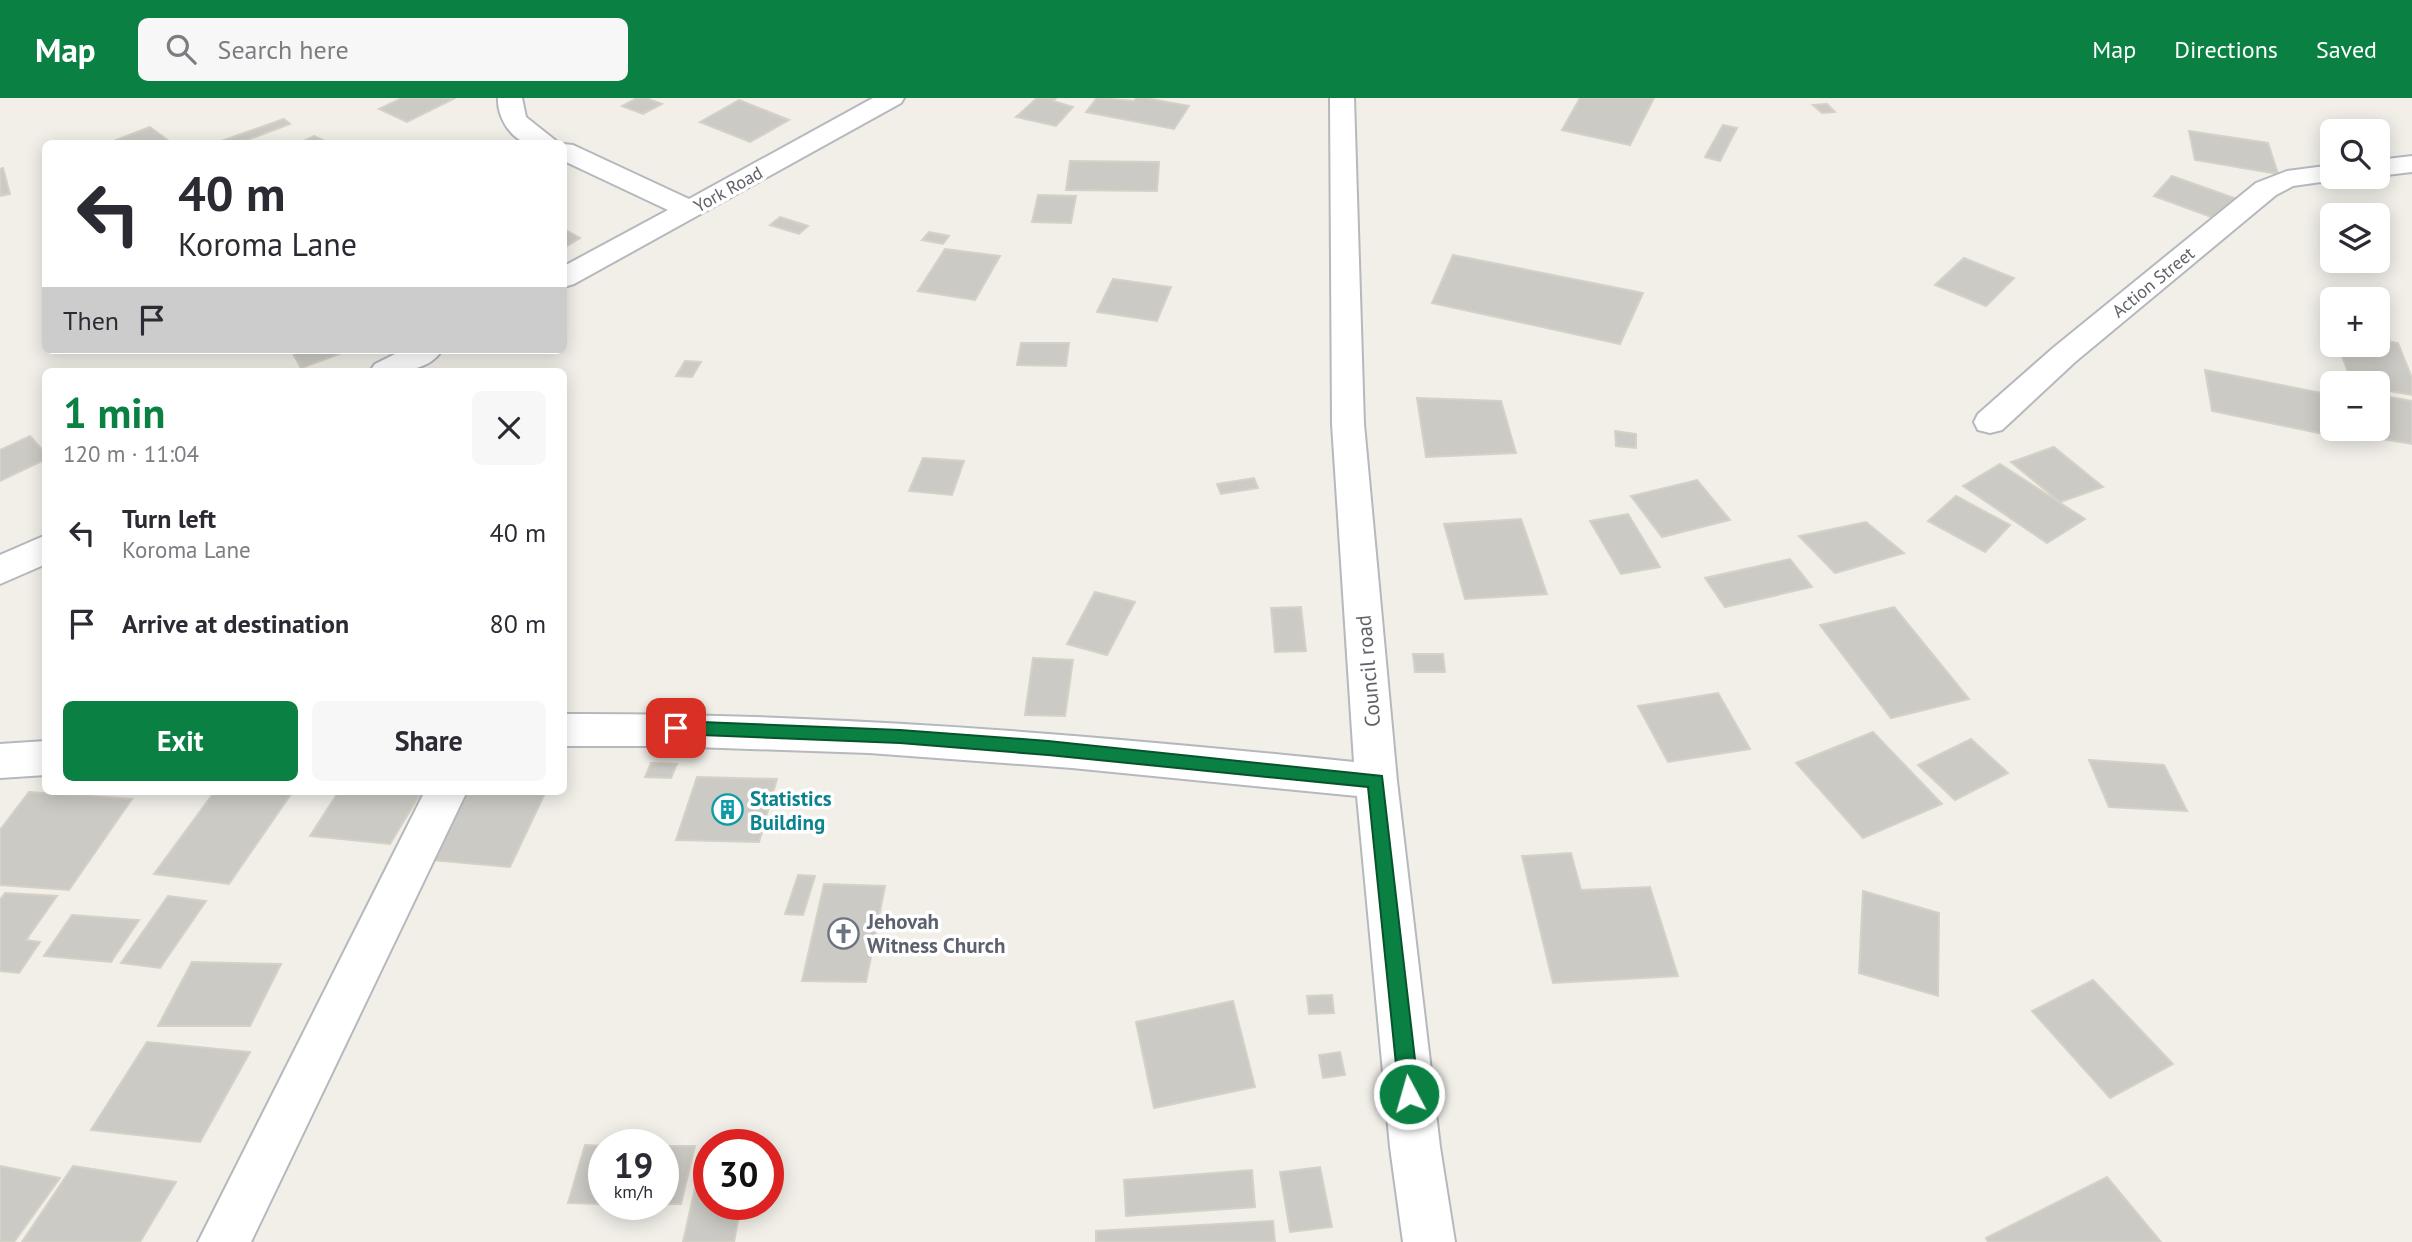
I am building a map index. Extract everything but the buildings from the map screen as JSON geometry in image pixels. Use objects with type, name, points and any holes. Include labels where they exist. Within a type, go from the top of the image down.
[{"type":"street","points":[[510,98],[508,107],[518,124],[541,140]]},
{"type":"street","name":"York Road","points":[[567,276],[892,98]]},
{"type":"street","name":"Council road","points":[[1342,98],[1348,425],[1376,781],[1413,1133],[1429,1242]]},
{"type":"street","points":[[567,152],[691,210]]},
{"type":"street","points":[[2390,167],[2412,164]]},
{"type":"street","name":"Action Street","points":[[1990,422],[2064,355],[2266,189],[2287,179],[2320,175]]},
{"type":"street","points":[[392,368],[418,354]]},
{"type":"street","points":[[0,571],[42,550]]},
{"type":"street","points":[[567,730],[676,728],[900,737],[1098,752],[1376,781]]},
{"type":"street","points":[[0,761],[42,758]]},
{"type":"street","points":[[224,1242],[444,795]]},
{"type":"place","name":"Statistics Building","points":[[727,810]]},
{"type":"place","name":"Jehovah Witness Church","points":[[844,933]]},
{"type":"route","points":[[676,728],[900,737],[1048,748],[1376,781],[1409,1094]]}]
